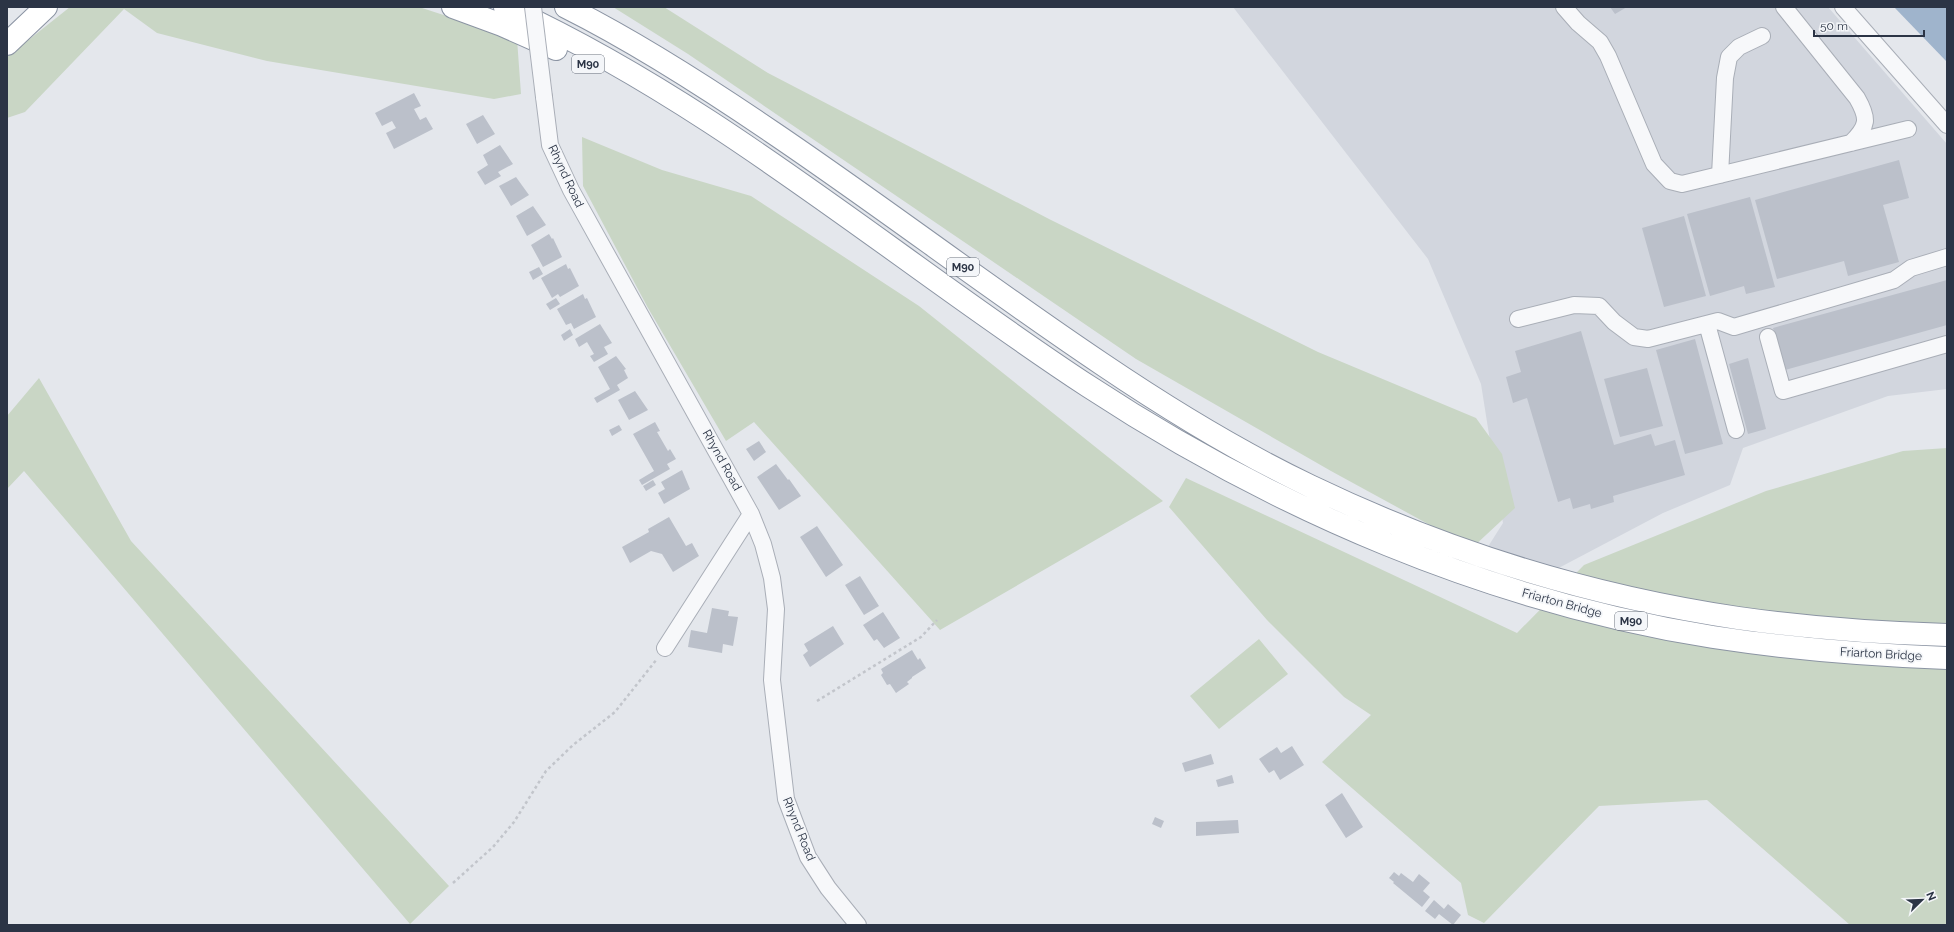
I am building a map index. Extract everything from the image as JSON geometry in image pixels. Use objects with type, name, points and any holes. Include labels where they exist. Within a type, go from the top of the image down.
[{"type":"highway","points":[[7,44],[46,7]]},
{"type":"highway","name":"M90","points":[[454,7],[502,25],[562,52],[719,128]]},
{"type":"highway","name":"M90","points":[[505,7],[557,33],[629,73],[719,128]]},
{"type":"highway","name":"Friarton Bridge","points":[[566,7],[596,22],[679,70],[732,104],[1110,369],[1205,428],[1309,486],[1390,522],[1451,545],[1553,578],[1615,594],[1737,618],[1799,626],[1866,632],[1947,635]]},
{"type":"highway","name":"Friarton Bridge","points":[[719,128],[789,175],[1087,385],[1176,440],[1263,487],[1330,520],[1425,560],[1505,587],[1559,603],[1652,626],[1712,637],[1782,647],[1947,658]]},
{"type":"street","name":"Rhynd Road","points":[[533,7],[550,146],[571,190],[751,514],[763,544],[772,578],[776,609],[772,680],[786,799],[808,857],[828,888],[858,925]]},
{"type":"street","points":[[1564,7],[1578,23],[1600,42],[1608,56],[1654,164],[1670,181],[1682,184],[1908,129]]},
{"type":"street","points":[[1784,7],[1857,98],[1862,107],[1866,119],[1862,132],[1851,143]]},
{"type":"street","points":[[1843,7],[1947,125]]},
{"type":"street","points":[[1720,175],[1725,78],[1729,57],[1739,47],[1762,36]]},
{"type":"street","points":[[1518,319],[1574,305],[1599,306],[1614,322],[1634,337],[1648,339],[1718,321],[1734,327],[1894,280],[1911,268],[1947,257]]},
{"type":"street","points":[[1707,324],[1736,430]]},
{"type":"street","points":[[1768,337],[1783,391],[1947,344]]},
{"type":"street","points":[[665,648],[751,514]]},
{"type":"path","points":[[818,701],[921,637],[937,620]]},
{"type":"path","points":[[453,883],[494,847],[510,827],[546,771],[573,745],[615,712],[665,648]]},
{"type":"shaded area","points":[[1233,7],[1828,7],[1947,144],[1947,389],[1888,396],[1743,448],[1730,485],[1663,513],[1534,581],[1484,553],[1503,523],[1481,384],[1428,259]]},
{"type":"green space","points":[[70,7],[419,7],[517,39],[521,94],[494,99],[267,61],[157,33],[124,9],[25,112],[7,118],[7,57]]},
{"type":"green space","points":[[613,7],[664,7],[768,73],[1049,219],[1318,352],[1476,418],[1502,454],[1515,508],[1472,548],[1331,471],[1136,359],[688,54]]},
{"type":"green space","points":[[582,137],[662,170],[751,196],[919,306],[1163,501],[940,630],[754,422],[726,441],[648,308],[583,186]]},
{"type":"green space","points":[[39,378],[131,541],[449,886],[410,924],[24,471],[7,489],[7,416]]},
{"type":"green space","points":[[1947,448],[1947,925],[1850,925],[1707,800],[1599,806],[1484,923],[1468,915],[1461,883],[1322,762],[1371,715],[1344,697],[1267,620],[1169,507],[1186,478],[1517,633],[1584,565],[1766,491],[1903,451]]},
{"type":"green space","points":[[1259,639],[1288,674],[1219,729],[1190,696]]},
{"type":"water","points":[[1894,7],[1947,7],[1947,62]]},
{"type":"building","points":[[1610,7],[1627,7],[1615,14]]},
{"type":"building","points":[[414,93],[421,106],[414,109],[420,120],[426,117],[433,129],[394,149],[386,133],[396,128],[392,121],[382,126],[375,113]]},
{"type":"building","points":[[483,115],[495,134],[477,144],[466,124]]},
{"type":"building","points":[[500,145],[513,164],[498,172],[501,176],[485,185],[477,172],[488,165],[483,155]]},
{"type":"building","points":[[1899,160],[1909,198],[1883,205],[1899,262],[1848,276],[1844,261],[1777,279],[1755,200]]},
{"type":"building","points":[[516,177],[529,195],[511,206],[499,186]]},
{"type":"building","points":[[1750,197],[1775,287],[1746,294],[1744,286],[1710,296],[1687,214]]},
{"type":"building","points":[[533,206],[546,225],[527,236],[516,216]]},
{"type":"building","points":[[1684,216],[1706,296],[1664,307],[1642,228]]},
{"type":"building","points":[[549,234],[552,239],[553,238],[562,257],[543,267],[531,245]]},
{"type":"building","points":[[566,264],[568,269],[570,268],[579,286],[560,297],[558,294],[552,298],[541,278]]},
{"type":"building","points":[[539,267],[543,274],[533,280],[529,272]]},
{"type":"building","points":[[1947,280],[1947,325],[1785,370],[1773,328]]},
{"type":"building","points":[[583,294],[585,299],[587,298],[596,317],[574,329],[571,323],[566,325],[557,309]]},
{"type":"building","points":[[556,298],[560,304],[550,310],[546,304]]},
{"type":"building","points":[[600,324],[612,343],[604,347],[608,354],[594,362],[590,356],[594,354],[587,342],[579,347],[575,339]]},
{"type":"building","points":[[570,329],[573,335],[564,341],[561,335]]},
{"type":"building","points":[[1581,331],[1614,445],[1651,434],[1655,446],[1675,440],[1685,475],[1613,496],[1614,502],[1591,509],[1590,504],[1573,509],[1570,498],[1558,502],[1527,398],[1513,403],[1506,377],[1521,372],[1515,351]]},
{"type":"building","points":[[1695,339],[1723,444],[1685,454],[1656,350]]},
{"type":"building","points":[[616,356],[626,369],[624,370],[628,378],[617,385],[620,390],[597,403],[594,398],[610,389],[598,367]]},
{"type":"building","points":[[1748,358],[1766,429],[1748,434],[1729,364]]},
{"type":"building","points":[[1647,368],[1663,426],[1620,437],[1604,379]]},
{"type":"building","points":[[635,391],[648,410],[629,420],[618,400]]},
{"type":"building","points":[[655,422],[660,431],[657,432],[668,451],[670,449],[676,459],[667,464],[670,469],[642,485],[639,480],[654,471],[633,434]]},
{"type":"building","points":[[619,425],[622,430],[612,436],[609,430]]},
{"type":"building","points":[[759,441],[766,452],[754,461],[746,449]]},
{"type":"building","points":[[776,464],[801,496],[779,510],[757,477]]},
{"type":"building","points":[[682,470],[690,489],[664,504],[658,493],[665,489],[661,482]]},
{"type":"building","points":[[653,480],[656,485],[646,491],[643,486]]},
{"type":"building","points":[[669,517],[686,546],[692,543],[699,556],[673,572],[662,554],[651,551],[630,563],[622,547],[649,532],[648,529]]},
{"type":"building","points":[[817,526],[843,565],[826,577],[800,537]]},
{"type":"building","points":[[860,576],[879,606],[864,615],[845,585]]},
{"type":"building","points":[[712,608],[729,611],[728,616],[738,617],[733,646],[723,644],[722,653],[688,647],[691,630],[707,633]]},
{"type":"building","points":[[883,612],[900,638],[884,648],[877,639],[874,641],[863,625]]},
{"type":"building","points":[[833,626],[844,644],[810,667],[803,655],[808,651],[804,644]]},
{"type":"building","points":[[912,650],[918,660],[920,658],[926,668],[912,677],[907,682],[909,684],[896,693],[890,684],[887,685],[881,675],[883,673],[881,669]]},
{"type":"building","points":[[1292,746],[1304,765],[1280,780],[1274,770],[1269,773],[1259,759],[1277,747],[1281,753]]},
{"type":"building","points":[[1211,754],[1214,764],[1185,772],[1182,763]]},
{"type":"building","points":[[1232,775],[1234,783],[1218,787],[1216,780]]},
{"type":"building","points":[[1342,793],[1363,827],[1346,838],[1325,805]]},
{"type":"building","points":[[1155,817],[1164,821],[1161,828],[1152,824]]},
{"type":"building","points":[[1238,820],[1239,833],[1196,836],[1196,822]]},
{"type":"building","points":[[1394,872],[1399,876],[1401,873],[1413,882],[1419,874],[1430,883],[1423,891],[1430,897],[1422,907],[1389,878]]},
{"type":"building","points":[[1434,900],[1444,909],[1448,904],[1461,915],[1453,925],[1439,914],[1435,919],[1425,911]]}]
